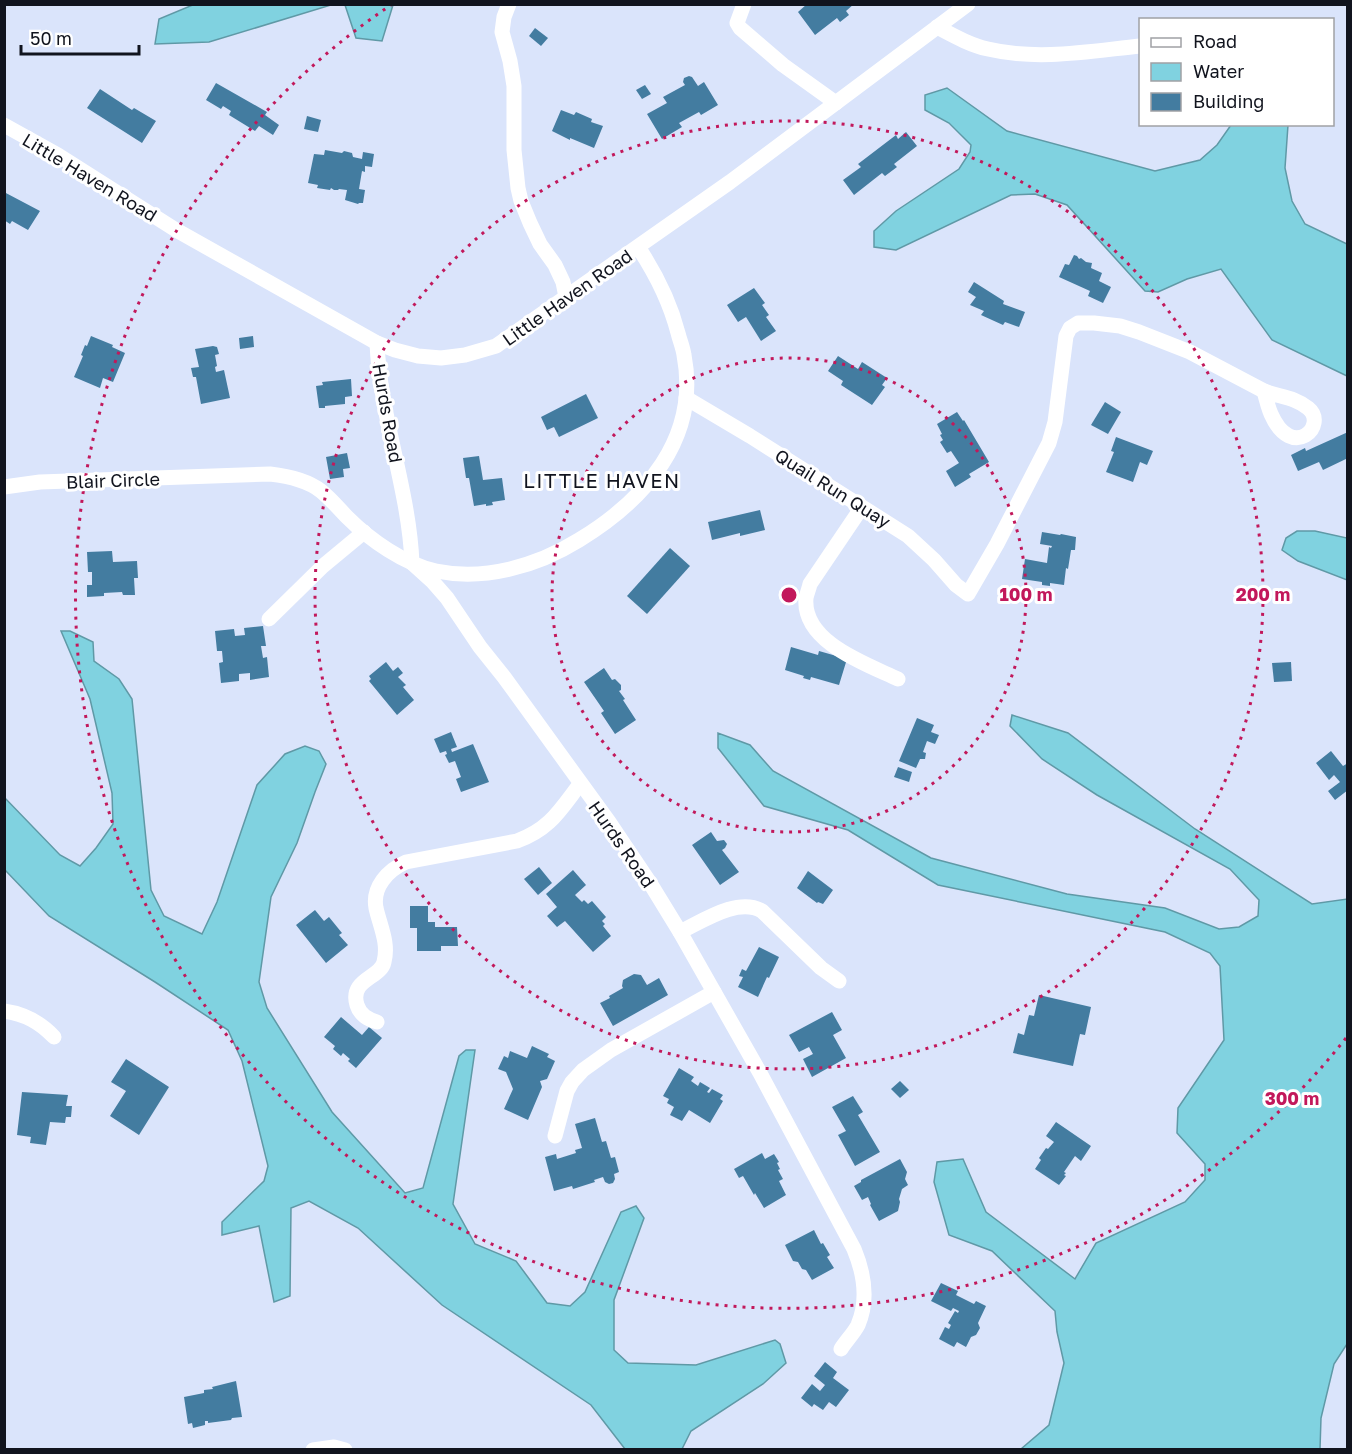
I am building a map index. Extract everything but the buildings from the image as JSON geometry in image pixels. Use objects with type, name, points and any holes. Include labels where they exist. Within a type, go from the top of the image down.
[{"type":"street","points":[[509,4],[502,32],[514,86],[514,150],[518,188],[521,201],[540,244],[555,265],[563,282],[566,297]]},
{"type":"street","points":[[744,4],[737,23],[740,28],[783,64],[836,103]]},
{"type":"street","name":"Little Haven Road","points":[[4,125],[58,155],[176,230],[377,343],[395,351],[418,356],[441,358],[465,356],[496,346],[639,247],[721,189],[968,4]]},
{"type":"street","points":[[937,27],[964,41],[1017,54],[1079,52],[1139,46]]},
{"type":"street","points":[[412,564],[435,571],[479,574],[504,571],[530,563],[566,549],[597,530],[623,510],[657,472],[668,454],[684,412],[687,379],[675,321],[664,291],[639,247]]},
{"type":"street","name":"Quail Run Quay","points":[[686,398],[908,536],[956,585],[968,594],[997,544],[1049,443],[1055,422],[1066,336],[1070,328],[1078,323],[1094,323],[1120,326],[1139,332],[1190,352],[1264,391]]},
{"type":"street","name":"Hurds Road","points":[[377,343],[381,388],[408,515],[412,564],[447,598],[480,647],[609,822],[680,932],[760,1073],[854,1249],[862,1269],[863,1309],[857,1326],[841,1349]]},
{"type":"street","name":"Blair Circle","points":[[4,487],[40,482],[270,474],[286,476],[321,491],[376,542],[412,564]]},
{"type":"street","points":[[862,507],[810,584],[806,597],[807,610],[810,620],[820,634],[833,646],[898,679]]},
{"type":"street","points":[[269,618],[323,566],[364,532]]},
{"type":"street","points":[[377,1022],[361,1013],[356,995],[359,986],[384,964],[383,928],[376,906],[377,891],[387,874],[396,866],[406,862],[530,837],[544,828],[580,784]]},
{"type":"street","points":[[680,932],[736,907],[756,908],[762,911],[821,968],[839,981]]},
{"type":"street","points":[[555,1136],[567,1091],[584,1070],[611,1050],[714,992]]},
{"type":"street","points":[[4,1011],[18,1013],[32,1019],[54,1037]]},
{"type":"street","points":[[313,1449],[334,1447],[345,1449]]},
{"type":"water","points":[[195,4],[331,5],[209,42],[155,44],[159,19]]},
{"type":"water","points":[[345,5],[393,5],[382,41],[356,38]]},
{"type":"water","points":[[947,88],[1007,131],[1155,171],[1200,160],[1217,145],[1230,126],[1288,126],[1285,168],[1292,201],[1305,224],[1347,244],[1347,376],[1272,340],[1221,269],[1187,279],[1158,292],[1145,291],[1067,205],[1035,194],[1011,195],[896,250],[874,247],[874,231],[896,211],[959,169],[970,152],[971,145],[949,123],[925,110],[925,95]]},
{"type":"water","points":[[1297,531],[1315,531],[1347,538],[1347,580],[1298,561],[1282,550],[1286,538]]},
{"type":"water","points":[[61,631],[70,631],[93,642],[94,661],[119,679],[132,699],[151,890],[164,916],[202,934],[217,902],[257,785],[285,754],[305,746],[319,751],[326,764],[297,843],[271,897],[259,982],[267,1008],[332,1112],[405,1193],[423,1188],[459,1056],[466,1050],[475,1050],[453,1204],[475,1244],[516,1261],[547,1303],[570,1306],[585,1292],[621,1212],[636,1206],[644,1218],[614,1300],[614,1350],[628,1363],[696,1365],[775,1340],[780,1344],[786,1363],[763,1384],[691,1431],[682,1449],[625,1449],[591,1405],[442,1305],[358,1228],[309,1201],[291,1208],[290,1296],[274,1302],[259,1226],[222,1235],[222,1222],[264,1181],[268,1166],[242,1061],[228,1030],[49,916],[5,870],[5,798],[60,855],[80,866],[113,824],[112,793],[90,699]]},
{"type":"water","points":[[1012,715],[1068,733],[1195,829],[1312,904],[1347,899],[1347,1344],[1334,1364],[1321,1418],[1320,1449],[1021,1449],[1049,1425],[1064,1363],[1055,1311],[992,1251],[949,1235],[934,1182],[937,1162],[963,1159],[986,1212],[1075,1279],[1096,1243],[1185,1202],[1205,1180],[1205,1164],[1177,1133],[1178,1108],[1224,1040],[1220,966],[1210,953],[1165,932],[938,885],[848,830],[764,806],[718,748],[718,733],[750,745],[773,771],[931,858],[1067,894],[1165,908],[1219,929],[1239,927],[1258,916],[1259,900],[1230,869],[1097,795],[1042,759],[1010,726]]},
{"type":"district","name":"LITTLE HAVEN","points":[[602,480]]}]
